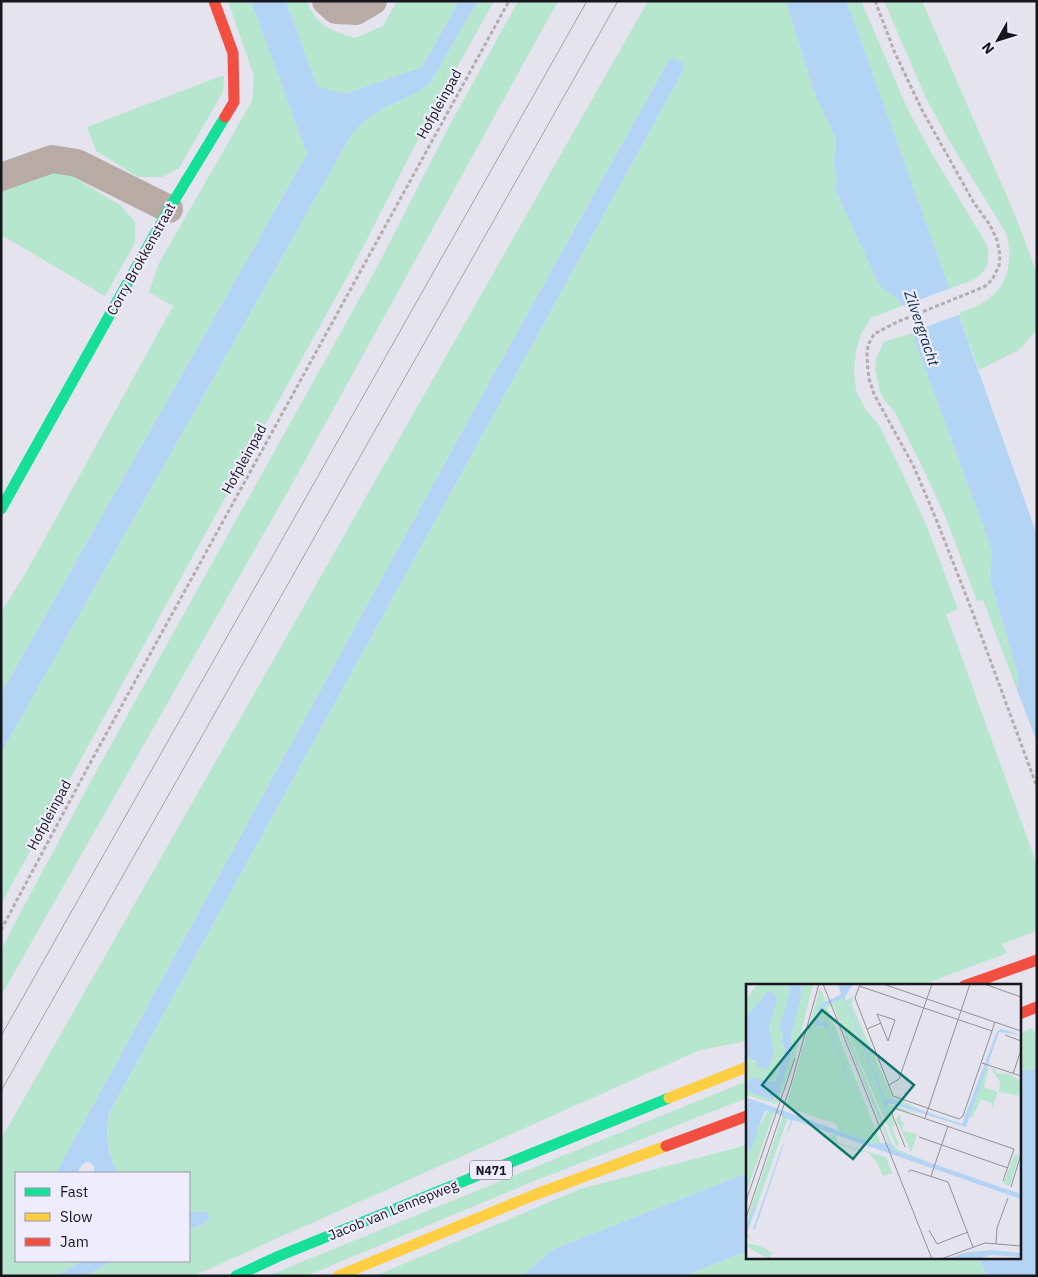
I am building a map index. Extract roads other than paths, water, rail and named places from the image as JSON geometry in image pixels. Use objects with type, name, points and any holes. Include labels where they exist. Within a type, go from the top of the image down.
[{"type":"main road","name":"Corry Brokkenstraat","points":[[1,509],[169,209],[234,102],[233,53],[214,1]]},
{"type":"main road","points":[[970,984],[1037,960]]},
{"type":"main road","points":[[1020,1014],[1037,1008]]},
{"type":"main road","name":"Jacob van Lennepweg","points":[[236,1276],[288,1252],[746,1067]]},
{"type":"main road","points":[[338,1276],[534,1195],[746,1116]]},
{"type":"street","points":[[326,1],[336,10],[356,11],[373,1]]},
{"type":"street","points":[[1,177],[52,159],[77,163],[169,209]]},
{"type":"water","points":[[251,1],[286,1],[317,86],[345,94],[422,67],[459,1],[478,1],[430,83],[418,92],[372,115],[350,137],[1,753],[1,694],[307,154]]},
{"type":"water","name":"Zilvergracht","points":[[786,1],[845,1],[850,10],[1037,535],[1037,742],[1017,690],[1018,674],[990,580],[992,550],[902,306],[897,298],[880,286],[834,187],[837,184],[834,163],[836,141],[815,95]]},
{"type":"water","points":[[675,58],[683,63],[684,69],[109,1113],[108,1144],[118,1172],[94,1172],[94,1167],[90,1162],[85,1162],[78,1172],[57,1172],[491,379],[669,60]]},
{"type":"water","points":[[1037,1068],[1037,1276],[987,1276],[980,1260],[1020,1260],[1020,1072]]},
{"type":"water","points":[[746,1173],[746,1251],[684,1276],[521,1276],[554,1249]]},
{"type":"water","points":[[204,1211],[208,1214],[209,1219],[205,1223],[190,1228],[190,1212]]},
{"type":"water","points":[[79,1262],[110,1262],[86,1276],[56,1276]]},
{"type":"tram line","points":[[1,1036],[587,1]]},
{"type":"tram line","points":[[1,1091],[618,1]]}]
